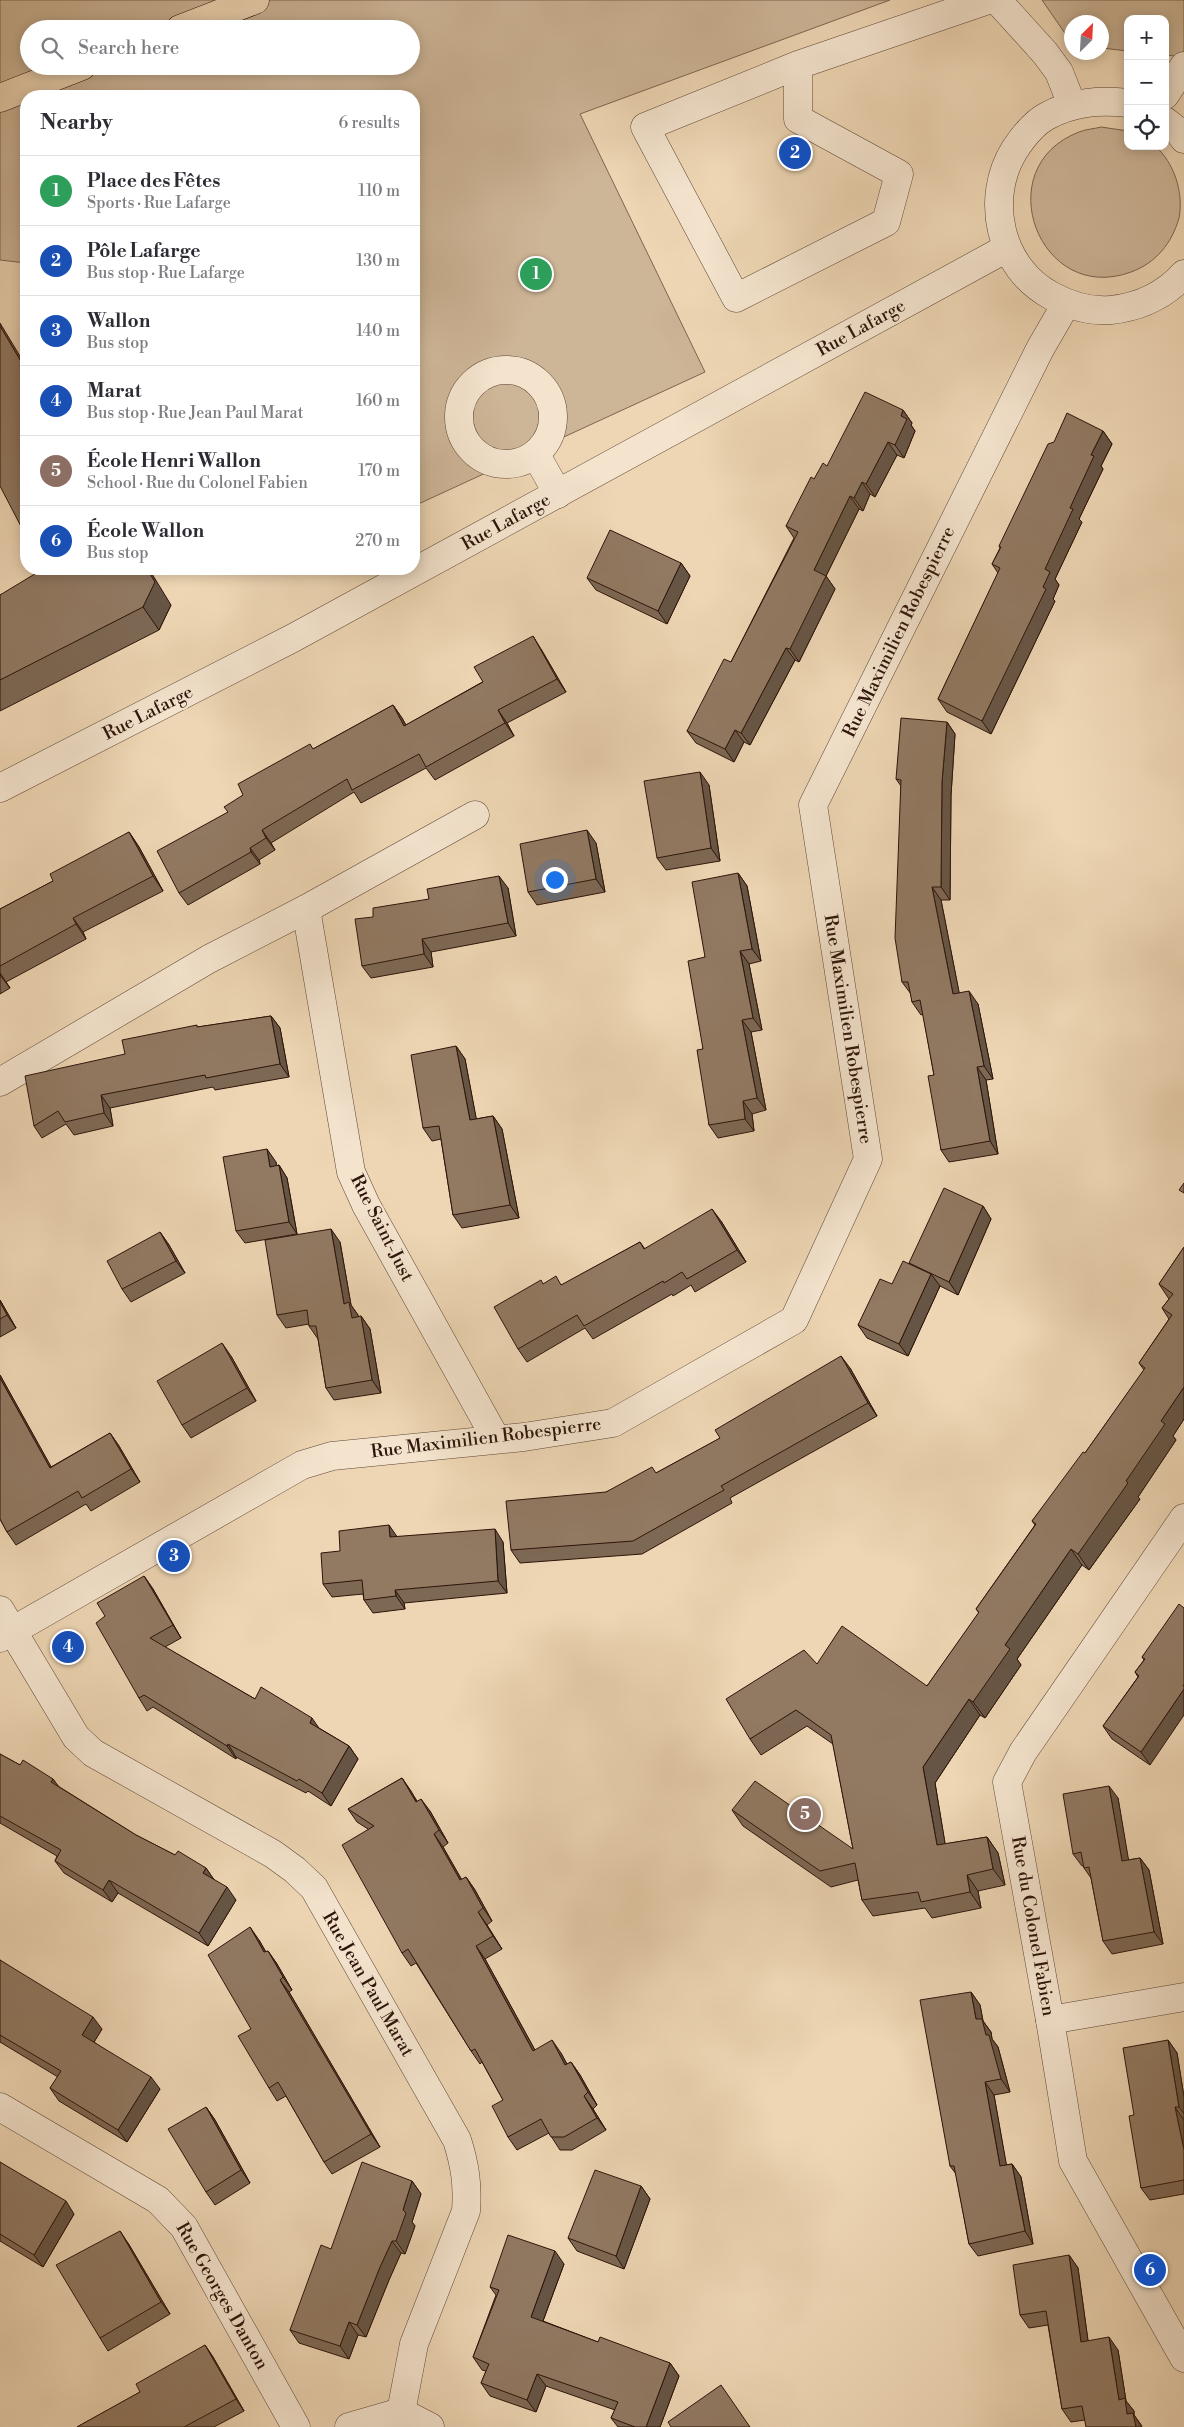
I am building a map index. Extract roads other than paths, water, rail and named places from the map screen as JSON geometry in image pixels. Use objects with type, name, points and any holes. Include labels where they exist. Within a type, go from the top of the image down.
[{"type":"main road","points":[[203,20],[255,0]]},
{"type":"main road","points":[[20,90],[59,75]]},
{"type":"main road","points":[[0,98],[20,90]]},
{"type":"street","points":[[798,65],[798,119],[899,174],[886,222],[736,298],[645,127],[798,65],[988,0]]},
{"type":"street","points":[[997,0],[1054,66],[1063,80],[1072,105]]},
{"type":"street","points":[[1169,89],[1184,66]]},
{"type":"street","points":[[1124,103],[1100,100],[1072,105],[1045,117],[1023,136],[1007,162],[999,190],[999,220],[1007,248],[1021,272],[1042,291],[1066,304],[1098,311],[1130,308],[1158,296],[1184,274]]},
{"type":"street","points":[[1169,125],[1179,132],[1184,139]]},
{"type":"street","name":"Rue Lafarge","points":[[420,569],[1007,248]]},
{"type":"street","name":"Rue Maximilien Robespierre","points":[[4,1626],[310,1462],[332,1456],[570,1431],[613,1423],[794,1320],[868,1159],[813,805],[1040,349],[1066,304]]},
{"type":"street","points":[[536,455],[558,494]]},
{"type":"street","name":"Rue Lafarge","points":[[0,788],[294,638],[410,575]]},
{"type":"street","points":[[0,1082],[209,959],[306,909],[475,815]]},
{"type":"street","name":"Rue Saint-Just","points":[[306,909],[352,1172],[366,1205],[496,1439]]},
{"type":"street","name":"Rue du Colonel Fabien","points":[[1184,1518],[1023,1752],[1007,1782],[1073,2160],[1184,2358]]},
{"type":"street","name":"Rue Jean Paul Marat","points":[[4,1626],[76,1737],[93,1753],[273,1854],[295,1870],[314,1888],[456,2140],[464,2163],[468,2188],[466,2211],[414,2344],[401,2412]]},
{"type":"street","points":[[1050,2020],[1184,1997]]},
{"type":"street","name":"Rue Georges Danton","points":[[0,2107],[158,2200],[173,2214],[184,2227],[296,2427]]},
{"type":"street","points":[[349,2427],[401,2412],[430,2427]]},
{"type":"place","name":"Pôle Lafarge","points":[[795,153]]},
{"type":"place","name":"Place des Fêtes","points":[[536,274]]},
{"type":"place","name":"Wallon","points":[[174,1556]]},
{"type":"place","name":"Marat","points":[[68,1647]]},
{"type":"place","name":"École Henri Wallon","points":[[805,1814]]},
{"type":"place","name":"École Wallon","points":[[1150,2270]]}]
